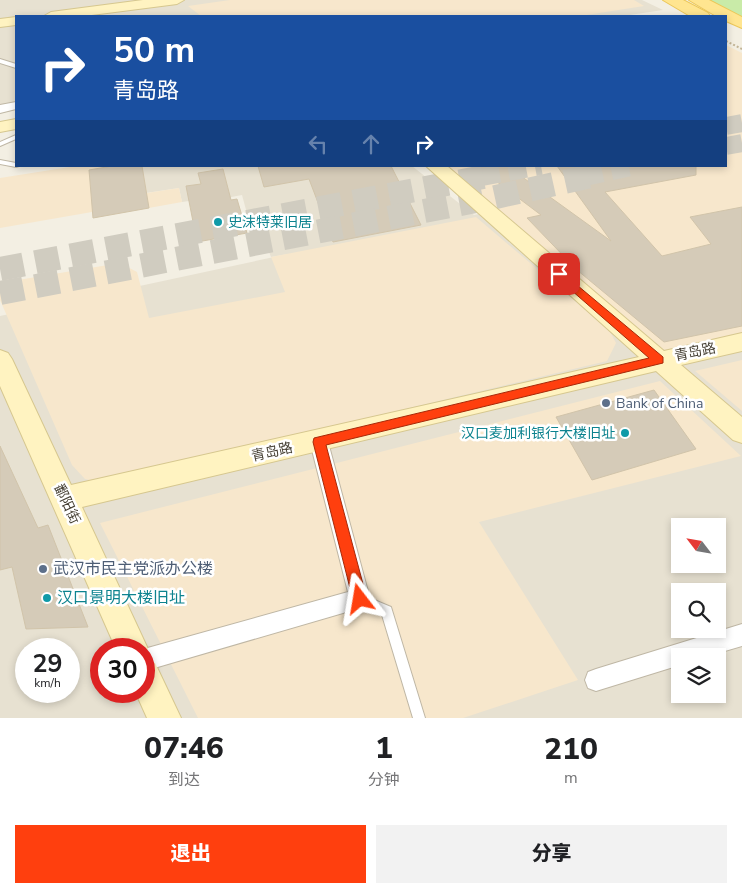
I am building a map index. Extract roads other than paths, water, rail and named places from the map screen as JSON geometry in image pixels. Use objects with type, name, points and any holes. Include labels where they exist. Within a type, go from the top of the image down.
[{"type":"main road","points":[[671,0],[700,15]]},
{"type":"main road","points":[[697,0],[715,15]]},
{"type":"main road","points":[[727,21],[742,23]]},
{"type":"main road","points":[[727,25],[742,37]]},
{"type":"street","points":[[60,15],[173,3]]},
{"type":"street","points":[[0,23],[15,21]]},
{"type":"street","points":[[0,109],[15,106]]},
{"type":"street","points":[[0,118],[15,115]]},
{"type":"street","points":[[0,127],[15,124]]},
{"type":"street","points":[[436,167],[742,432]]},
{"type":"street","name":"青岛路","points":[[65,499],[319,442],[659,360],[742,342]]},
{"type":"street","name":"鄱阳街","points":[[0,359],[127,638]]},
{"type":"street","points":[[155,657],[360,599],[319,442]]},
{"type":"street","points":[[596,680],[742,635]]},
{"type":"street","points":[[155,698],[164,718]]},
{"type":"lane","points":[[0,61],[15,66]]},
{"type":"lane","points":[[0,144],[15,137]]},
{"type":"lane","points":[[0,162],[15,165]]},
{"type":"lane","points":[[360,599],[387,611],[419,718]]},
{"type":"tunnel","points":[[727,126],[742,123]]},
{"type":"tunnel","points":[[727,146],[742,143]]},
{"type":"tunnel","points":[[482,177],[536,167]]},
{"type":"tunnel","points":[[585,177],[631,167]]},
{"type":"tunnel","points":[[0,269],[489,176]]},
{"type":"tunnel","points":[[0,293],[491,198],[591,176]]},
{"type":"place","name":"史沫特莱旧居","points":[[218,222]]},
{"type":"place","name":"Bank of China","points":[[606,403]]},
{"type":"place","name":"汉口麦加利银行大楼旧址","points":[[625,433]]},
{"type":"place","name":"武汉市民主党派办公楼","points":[[43,569]]},
{"type":"place","name":"汉口景明大楼旧址","points":[[47,598]]}]
